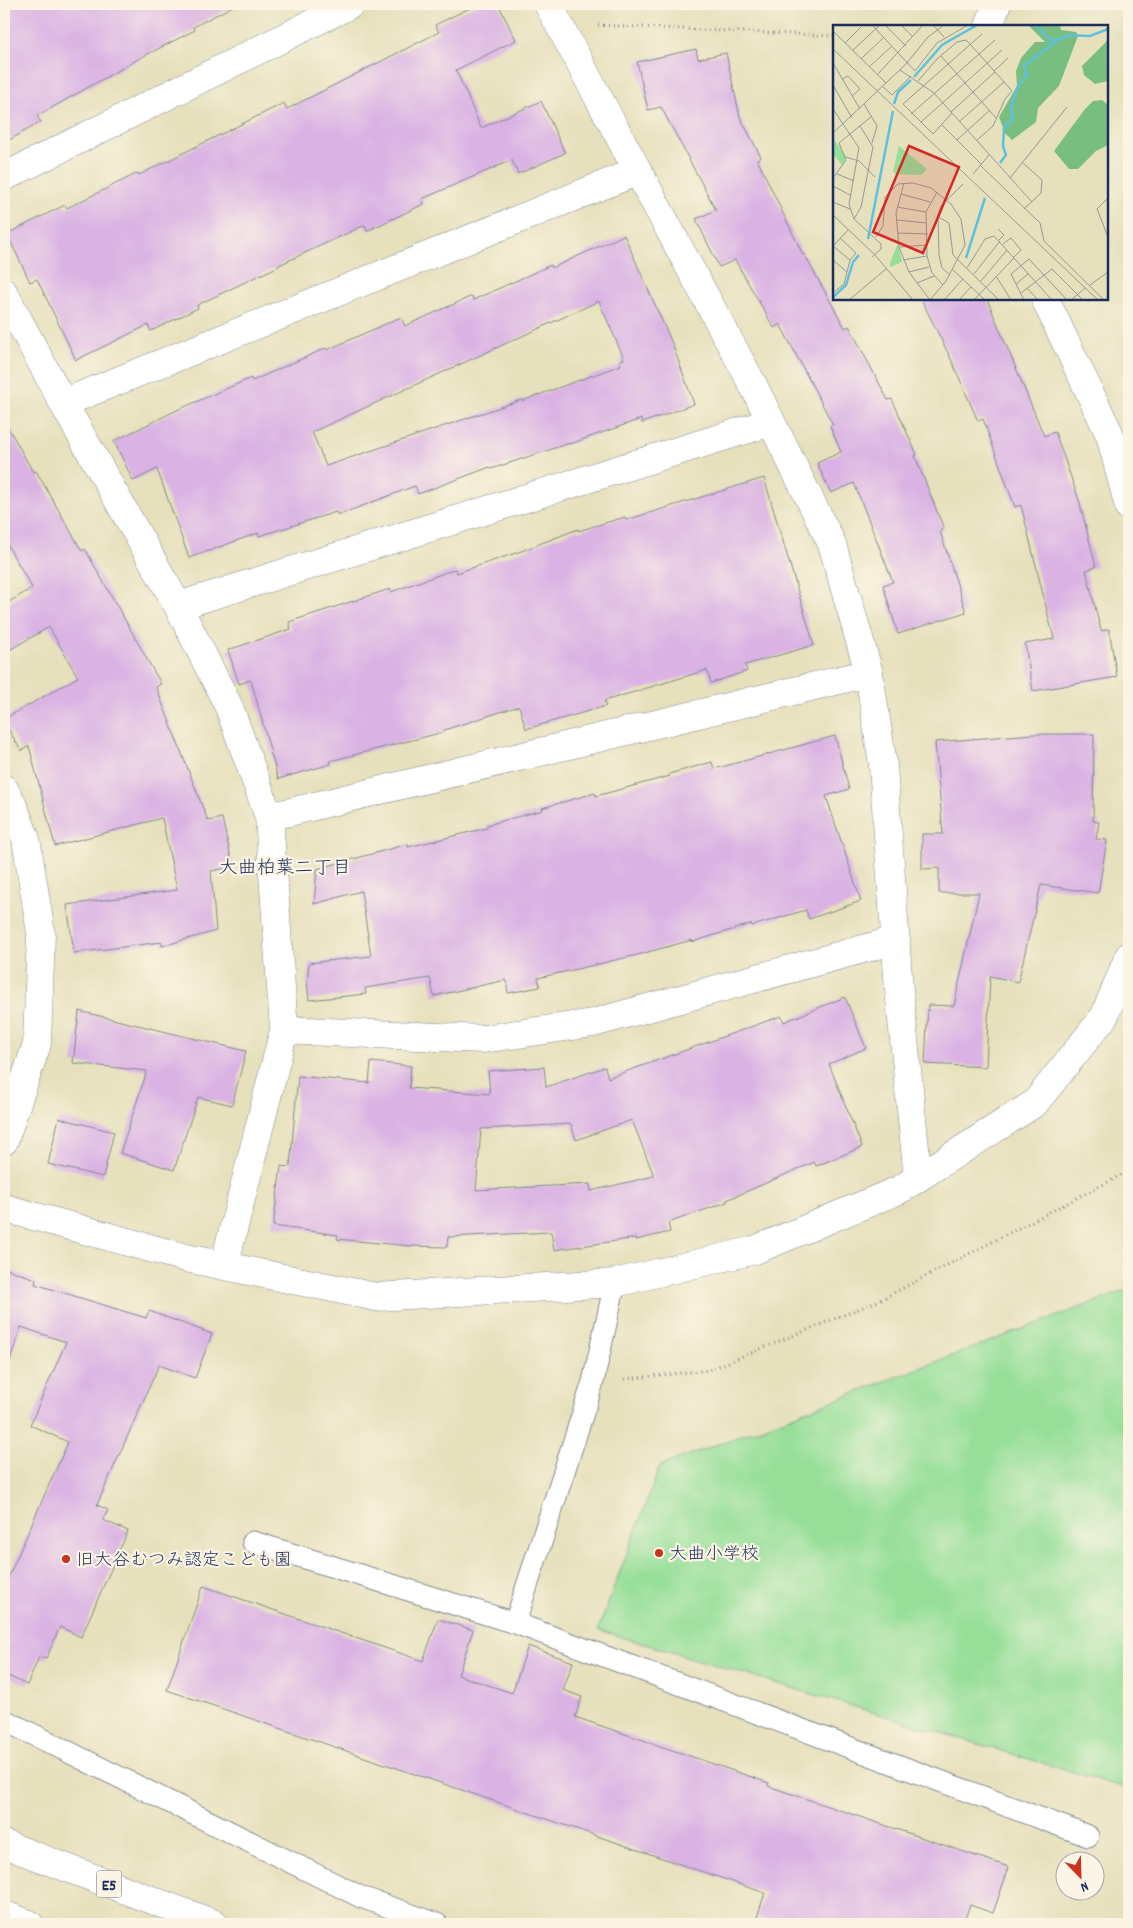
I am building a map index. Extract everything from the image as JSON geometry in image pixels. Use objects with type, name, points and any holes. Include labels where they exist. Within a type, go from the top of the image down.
[{"type":"main road","points":[[4,177],[351,4]]},
{"type":"main road","points":[[989,25],[997,4]]},
{"type":"main road","points":[[553,14],[771,422],[832,544],[869,673],[883,765],[896,940],[918,1178]]},
{"type":"main road","points":[[63,403],[638,171]]},
{"type":"main road","points":[[4,293],[63,403],[178,606],[229,707],[269,817],[284,1030],[224,1266]]},
{"type":"main road","points":[[1045,300],[1110,435],[1129,507]]},
{"type":"main road","points":[[178,606],[771,422]]},
{"type":"main road","points":[[269,817],[869,673]]},
{"type":"main road","points":[[4,1142],[37,1044],[41,934],[26,839],[6,799]]},
{"type":"main road","points":[[284,1030],[483,1039],[593,1024],[896,940]]},
{"type":"main road","points":[[4,1208],[186,1258],[376,1297],[615,1283],[755,1250],[899,1190],[1035,1104],[1104,1017],[1129,956]]},
{"type":"main road","name":"E5","points":[[4,1844],[215,1924]]},
{"type":"main road","points":[[4,1915],[29,1924]]},
{"type":"lane","points":[[515,1623],[593,1382],[615,1283]]},
{"type":"lane","points":[[253,1542],[515,1623],[1088,1836]]},
{"type":"lane","points":[[4,1720],[361,1897],[437,1924]]},
{"type":"path","points":[[553,14],[833,36]]},
{"type":"path","points":[[593,1382],[709,1370],[878,1300],[1129,1172]]},
{"type":"green space","points":[[1129,1289],[1129,1789],[598,1630],[660,1466]]},
{"type":"building","points":[[4,4],[237,4],[193,27],[195,30],[142,57],[37,116],[41,122],[4,143]]},
{"type":"building","points":[[478,4],[498,4],[516,40],[456,70],[481,128],[541,101],[565,153],[518,174],[512,160],[422,199],[424,204],[367,231],[365,225],[279,265],[197,305],[198,308],[151,331],[148,325],[76,360],[37,279],[30,282],[7,234],[65,205],[67,208],[138,173],[139,175],[284,103],[287,109],[439,32],[435,25]]},
{"type":"building","points":[[696,49],[698,59],[726,53],[740,117],[761,157],[757,159],[803,255],[845,328],[849,326],[888,400],[892,399],[917,455],[915,456],[944,529],[940,531],[966,612],[898,634],[883,585],[893,582],[854,483],[831,493],[817,463],[841,452],[830,426],[833,425],[780,324],[774,328],[735,260],[719,267],[696,219],[716,210],[661,107],[648,110],[637,62]]},
{"type":"building","points":[[624,235],[672,343],[694,404],[642,423],[641,419],[570,444],[491,469],[490,467],[418,494],[415,486],[338,515],[336,512],[259,536],[258,533],[189,558],[157,469],[133,481],[114,441],[175,411],[251,378],[252,381],[401,317],[405,326],[472,296],[473,300],[551,265],[552,268]],"holes":[[[599,301],[624,359],[619,361],[621,365],[522,401],[326,466],[312,432]]]},
{"type":"building","points":[[922,300],[987,300],[1044,436],[1055,432],[1079,500],[1096,567],[1086,570],[1101,631],[1109,629],[1117,677],[1033,691],[1025,644],[1054,639],[1021,505],[1015,507],[983,419],[978,421],[951,359]]},
{"type":"building","points":[[4,420],[33,472],[36,471],[82,551],[85,549],[161,684],[156,687],[208,821],[222,818],[233,867],[211,871],[216,931],[162,946],[162,942],[74,953],[67,905],[177,890],[162,818],[55,846],[29,746],[21,751],[4,721],[4,719],[78,677],[49,627],[4,653],[4,605],[32,588],[4,539]]},
{"type":"building","points":[[764,478],[814,645],[745,665],[747,671],[711,683],[707,670],[604,701],[606,706],[526,729],[519,706],[444,730],[444,732],[330,761],[331,764],[278,779],[251,680],[239,684],[228,650],[291,629],[289,622],[390,589],[391,592],[455,569],[457,573],[578,529],[578,531],[625,517],[626,520]]},
{"type":"building","points":[[1033,734],[1094,734],[1093,821],[1099,822],[1096,839],[1107,840],[1098,893],[1041,885],[1018,982],[990,976],[986,1067],[925,1064],[928,1005],[954,1006],[979,893],[939,893],[939,868],[922,869],[922,834],[943,834],[935,742]]},
{"type":"building","points":[[835,736],[849,789],[826,796],[861,901],[809,919],[806,910],[692,942],[692,940],[538,978],[540,987],[508,993],[506,980],[434,996],[430,978],[365,988],[366,994],[309,1000],[307,982],[309,963],[371,956],[361,891],[314,904],[317,869],[408,844],[408,847],[487,828],[487,825],[543,810],[542,808],[595,793],[596,796],[670,776],[669,774],[712,762],[714,769]]},
{"type":"building","points":[[845,997],[866,1048],[829,1064],[862,1147],[816,1166],[814,1162],[727,1200],[727,1202],[668,1223],[670,1232],[636,1240],[636,1238],[554,1250],[551,1232],[448,1237],[447,1247],[410,1246],[337,1239],[338,1235],[273,1226],[281,1166],[290,1167],[298,1076],[369,1083],[371,1062],[411,1066],[409,1088],[490,1094],[488,1071],[544,1067],[546,1087],[605,1067],[608,1078],[781,1016],[784,1022]],"holes":[[[632,1120],[654,1176],[591,1191],[590,1184],[476,1190],[481,1129],[571,1124],[576,1140]]]},
{"type":"building","points":[[79,1011],[246,1051],[232,1105],[198,1097],[174,1170],[120,1153],[147,1071],[73,1063]]},
{"type":"building","points":[[59,1118],[114,1132],[103,1177],[48,1164]]},
{"type":"building","points":[[4,1268],[36,1279],[35,1284],[146,1318],[149,1311],[212,1334],[195,1378],[159,1365],[97,1505],[108,1510],[103,1520],[128,1531],[81,1637],[60,1627],[46,1659],[39,1657],[27,1685],[4,1674],[4,1587],[68,1442],[30,1425],[66,1342],[21,1327],[10,1360],[4,1359]]},
{"type":"building","points":[[203,1586],[423,1661],[438,1619],[473,1630],[458,1675],[512,1693],[528,1646],[573,1662],[563,1690],[582,1697],[575,1717],[769,1783],[768,1786],[1009,1867],[993,1913],[970,1905],[963,1924],[777,1924],[757,1917],[765,1893],[167,1690]]},
{"type":"place","name":"大曲小学校","points":[[659,1553]]},
{"type":"place","name":"旧大谷むつみ認定こども園","points":[[66,1559]]},
{"type":"district","name":"大曲柏葉二丁目","points":[[285,866]]}]
